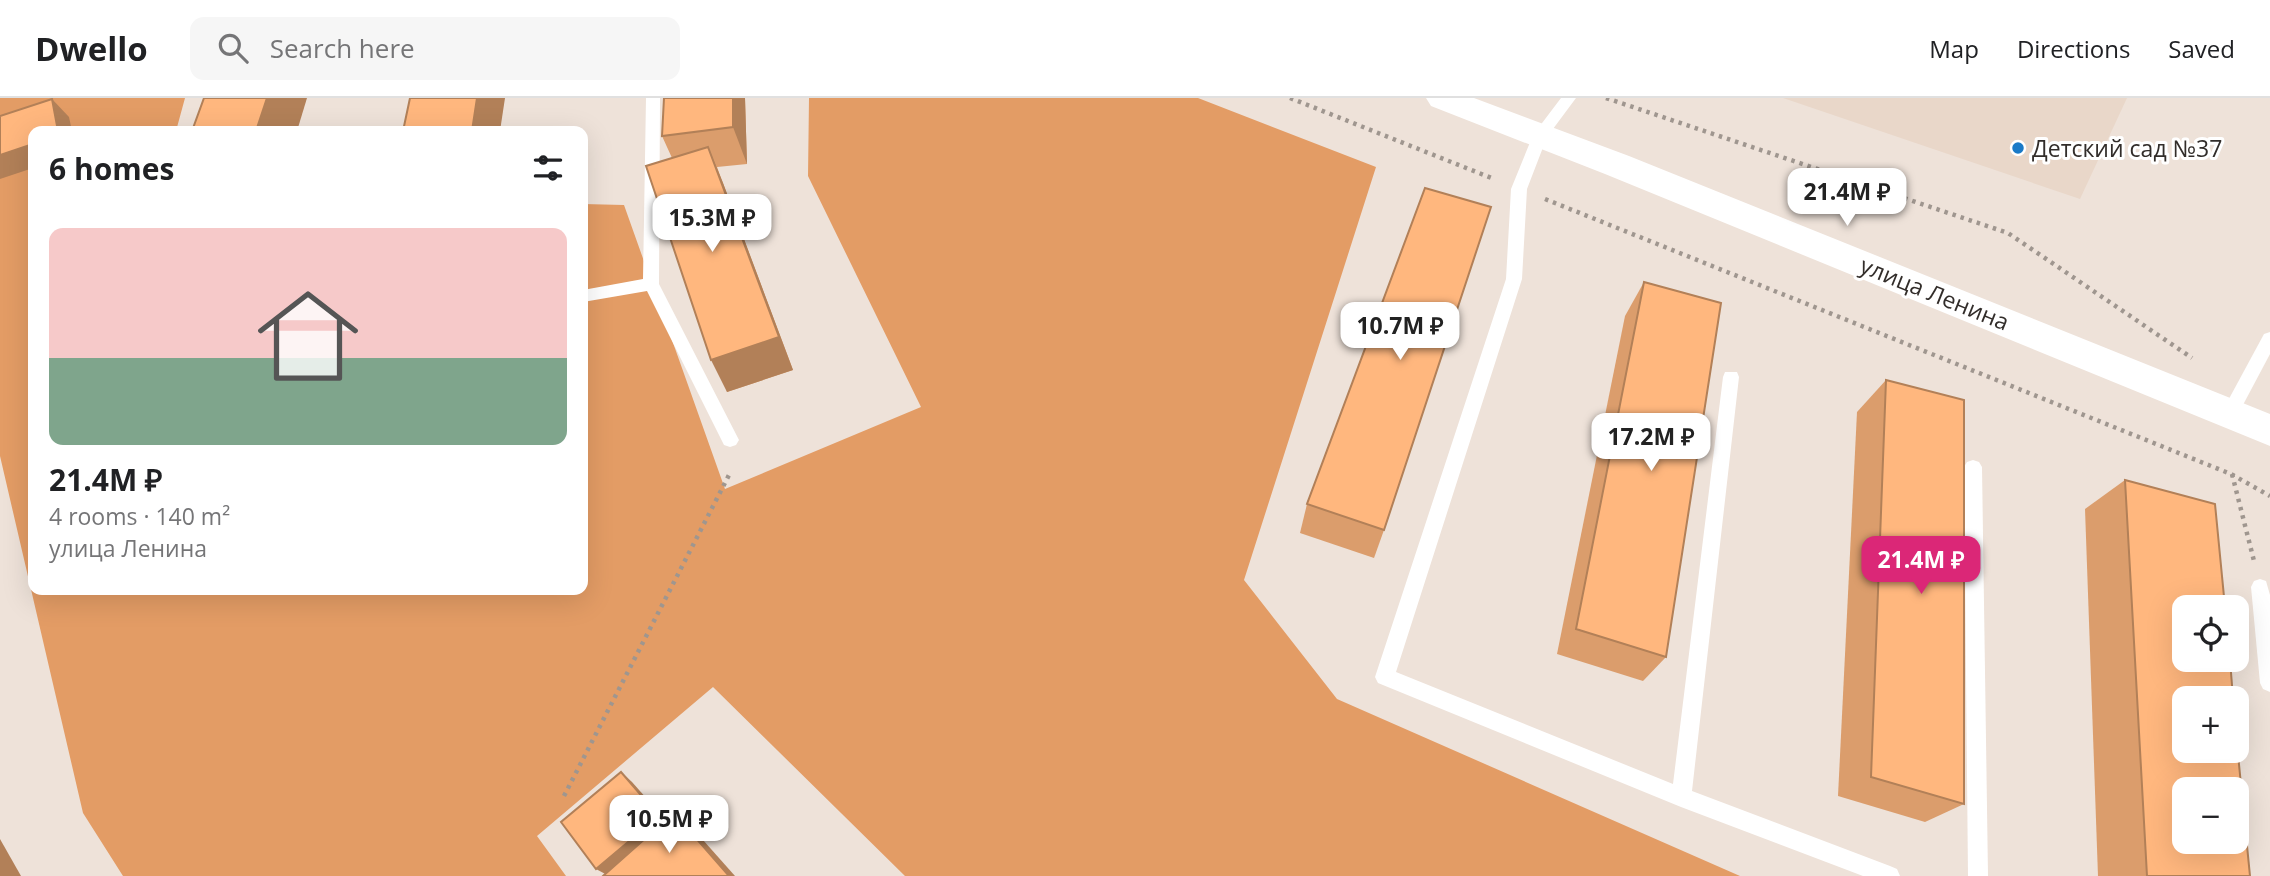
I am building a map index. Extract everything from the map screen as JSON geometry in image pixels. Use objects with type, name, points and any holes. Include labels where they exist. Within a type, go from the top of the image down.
[{"type":"main road","name":"улица Ленина","points":[[1442,98],[2237,399],[2270,430]]},
{"type":"lane","points":[[653,98],[651,284],[730,440]]},
{"type":"lane","points":[[1569,98],[1540,135],[1519,189],[1514,279],[1385,677],[1681,797],[1890,876]]},
{"type":"lane","points":[[588,295],[651,284]]},
{"type":"lane","points":[[2237,399],[2270,339]]},
{"type":"lane","points":[[1681,797],[1731,377]]},
{"type":"lane","points":[[1973,467],[1978,876]]},
{"type":"lane","points":[[2260,587],[2270,683]]},
{"type":"path","points":[[1290,98],[2231,474],[2270,496]]},
{"type":"path","points":[[1606,98],[2008,233],[2178,351],[2237,399]]},
{"type":"path","points":[[2231,474],[2260,587]]},
{"type":"path","points":[[564,796],[729,475]]},
{"type":"shaded area","points":[[0,98],[185,98],[177,126],[28,126],[28,576],[0,456]]},
{"type":"shaded area","points":[[809,98],[1198,98],[1376,167],[1244,580],[1337,699],[1740,876],[905,876],[713,687],[537,836],[566,876],[123,876],[83,813],[32,595],[588,595],[588,204],[624,205],[725,489],[921,407],[808,176]]},
{"type":"shaded area","name":"Детский сад №37","points":[[1783,98],[2127,98],[2080,199]]},
{"type":"building","points":[[204,98],[267,98],[258,126],[194,126]]},
{"type":"building","points":[[410,98],[477,98],[473,126],[404,126]]},
{"type":"building","points":[[664,98],[733,98],[733,127],[662,136]]},
{"type":"building","points":[[52,99],[57,126],[28,126],[28,146],[0,155],[0,116]]},
{"type":"building","points":[[708,147],[779,337],[711,360],[646,166]]},
{"type":"building","points":[[1425,188],[1491,207],[1384,530],[1307,504]]},
{"type":"building","points":[[1644,282],[1721,303],[1666,657],[1576,629]]},
{"type":"building","points":[[1886,380],[1964,400],[1964,804],[1871,777]]},
{"type":"building","points":[[2125,480],[2215,504],[2224,595],[2172,595],[2172,672],[2231,672],[2232,686],[2172,686],[2172,763],[2239,763],[2240,777],[2172,777],[2172,854],[2248,854],[2250,876],[2147,876]]},
{"type":"building","points":[[621,772],[659,816],[596,869],[561,822]]},
{"type":"building","points":[[674,813],[729,876],[603,876]]},
{"type":"place","name":"Детский сад №37","points":[[2018,148]]}]
